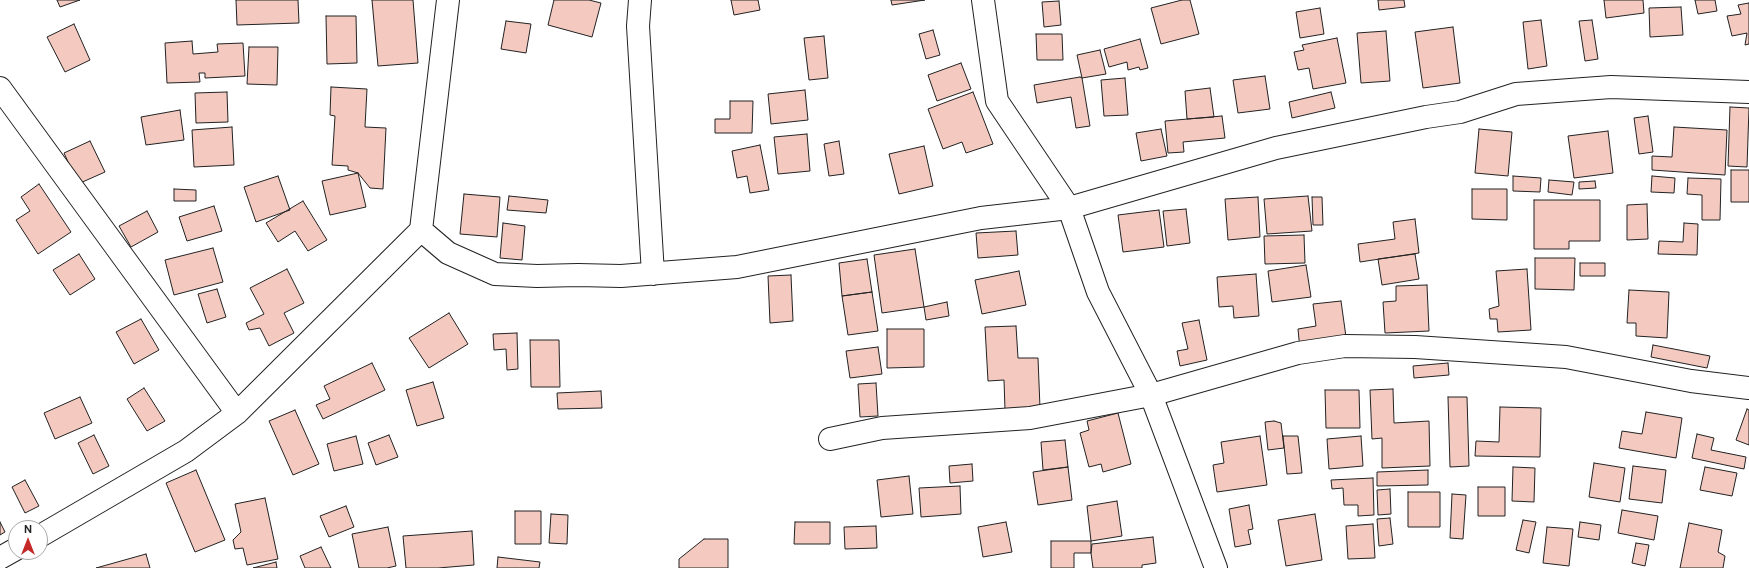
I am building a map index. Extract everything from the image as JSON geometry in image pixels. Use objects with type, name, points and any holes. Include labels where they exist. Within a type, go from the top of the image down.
[{"type":"street","points":[[48,531],[186,451],[238,413],[421,230],[448,0]]},
{"type":"street","points":[[640,0],[638,26],[653,274]]},
{"type":"street","points":[[983,0],[997,101],[1069,208],[1098,292],[1151,395],[1216,568]]},
{"type":"street","points":[[421,230],[448,253],[495,274],[537,276],[621,276],[737,267],[982,218],[1069,208],[1276,148],[1426,117],[1460,112],[1516,94],[1611,86],[1749,92]]},
{"type":"street","points":[[0,88],[238,413]]},
{"type":"street","points":[[830,439],[882,428],[1030,418],[1151,395],[1298,353],[1345,346],[1415,347],[1566,357],[1691,381],[1749,388]]},
{"type":"building","points":[[57,0],[80,0],[60,7]]},
{"type":"building","points":[[236,0],[298,0],[299,23],[237,25]]},
{"type":"building","points":[[372,0],[413,0],[418,63],[378,66]]},
{"type":"building","points":[[554,0],[589,0],[601,3],[592,37],[548,25]]},
{"type":"building","points":[[731,0],[758,0],[760,10],[734,15]]},
{"type":"building","points":[[891,0],[925,0],[892,5]]},
{"type":"building","points":[[1182,0],[1190,0],[1199,34],[1161,44],[1151,8]]},
{"type":"building","points":[[1378,0],[1404,0],[1405,7],[1379,10]]},
{"type":"building","points":[[1604,0],[1643,0],[1644,13],[1606,18]]},
{"type":"building","points":[[1695,0],[1715,0],[1717,11],[1698,14]]},
{"type":"building","points":[[1059,1],[1061,25],[1044,27],[1042,2]]},
{"type":"building","points":[[1749,3],[1749,44],[1745,45],[1747,33],[1732,36],[1727,16],[1741,14],[1738,5]]},
{"type":"building","points":[[1681,7],[1683,35],[1650,37],[1649,8]]},
{"type":"building","points":[[1320,8],[1324,34],[1300,38],[1296,12]]},
{"type":"building","points":[[326,16],[356,16],[357,63],[327,64]]},
{"type":"building","points":[[1541,20],[1547,66],[1528,69],[1523,22]]},
{"type":"building","points":[[1592,20],[1598,59],[1585,61],[1579,21]]},
{"type":"building","points":[[506,21],[531,24],[526,53],[501,49]]},
{"type":"building","points":[[74,24],[90,60],[65,72],[47,37]]},
{"type":"building","points":[[1453,27],[1460,83],[1423,88],[1415,32]]},
{"type":"building","points":[[933,30],[940,55],[926,59],[919,34]]},
{"type":"building","points":[[1386,31],[1390,81],[1361,83],[1357,33]]},
{"type":"building","points":[[1036,34],[1062,34],[1063,60],[1037,60]]},
{"type":"building","points":[[824,36],[828,78],[809,80],[804,38]]},
{"type":"building","points":[[1337,38],[1346,83],[1313,89],[1309,68],[1298,70],[1294,52],[1304,50],[1302,45]]},
{"type":"building","points":[[1140,39],[1148,68],[1140,70],[1139,67],[1128,70],[1127,62],[1109,67],[1104,49]]},
{"type":"building","points":[[192,41],[193,54],[218,52],[217,44],[243,43],[245,76],[205,78],[205,73],[199,73],[200,82],[167,83],[165,43]]},
{"type":"building","points":[[249,47],[278,47],[277,85],[247,84]]},
{"type":"building","points":[[1100,50],[1106,74],[1082,78],[1077,55]]},
{"type":"building","points":[[961,63],[971,89],[937,101],[928,75]]},
{"type":"building","points":[[1265,76],[1270,109],[1238,113],[1233,80]]},
{"type":"building","points":[[1080,77],[1082,78],[1090,126],[1076,128],[1071,97],[1037,103],[1034,85]]},
{"type":"building","points":[[1125,78],[1128,115],[1104,116],[1101,80]]},
{"type":"building","points":[[331,87],[367,89],[365,127],[386,128],[383,189],[370,188],[358,173],[348,170],[348,166],[332,165],[335,116],[330,115]]},
{"type":"building","points":[[1210,88],[1214,117],[1187,119],[1185,91]]},
{"type":"building","points":[[805,90],[808,120],[771,124],[768,94]]},
{"type":"building","points":[[227,92],[228,122],[196,123],[195,93]]},
{"type":"building","points":[[973,92],[993,144],[966,153],[962,142],[943,149],[928,109]]},
{"type":"building","points":[[1331,92],[1335,108],[1292,118],[1289,102]]},
{"type":"building","points":[[730,101],[753,101],[752,133],[715,133],[715,119],[730,119]]},
{"type":"building","points":[[1730,107],[1749,108],[1747,167],[1728,166]]},
{"type":"building","points":[[180,110],[184,140],[146,145],[141,117]]},
{"type":"building","points":[[1222,116],[1225,138],[1183,142],[1184,152],[1168,153],[1165,121]]},
{"type":"building","points":[[1648,116],[1653,152],[1639,154],[1634,118]]},
{"type":"building","points":[[232,127],[234,165],[194,167],[192,130]]},
{"type":"building","points":[[1674,127],[1727,130],[1725,175],[1652,170],[1652,156],[1672,157]]},
{"type":"building","points":[[1161,129],[1167,156],[1141,161],[1136,133]]},
{"type":"building","points":[[1479,129],[1512,132],[1508,176],[1475,173]]},
{"type":"building","points":[[1608,131],[1613,173],[1574,178],[1568,136]]},
{"type":"building","points":[[807,134],[810,171],[778,174],[774,137]]},
{"type":"building","points":[[90,141],[105,172],[78,184],[64,153]]},
{"type":"building","points":[[839,141],[844,174],[829,176],[824,144]]},
{"type":"building","points":[[760,145],[769,190],[750,193],[747,176],[737,178],[732,151]]},
{"type":"building","points":[[924,146],[933,186],[899,194],[889,154]]},
{"type":"building","points":[[1731,170],[1749,170],[1749,202],[1731,202]]},
{"type":"building","points":[[358,173],[366,207],[330,215],[322,181]]},
{"type":"building","points":[[278,176],[290,210],[256,222],[244,187]]},
{"type":"building","points":[[1513,176],[1541,178],[1540,192],[1513,191]]},
{"type":"building","points":[[1652,176],[1675,178],[1674,193],[1651,192]]},
{"type":"building","points":[[1688,178],[1721,179],[1720,220],[1702,220],[1702,195],[1687,194]]},
{"type":"building","points":[[1549,180],[1574,182],[1572,195],[1548,192]]},
{"type":"building","points":[[1595,181],[1596,188],[1579,189],[1579,182]]},
{"type":"building","points":[[39,184],[71,232],[38,254],[16,220],[30,211],[21,197]]},
{"type":"building","points":[[174,189],[196,190],[196,201],[174,201]]},
{"type":"building","points":[[1472,189],[1507,189],[1507,220],[1472,219]]},
{"type":"building","points":[[464,194],[500,197],[497,237],[460,234]]},
{"type":"building","points":[[509,196],[548,200],[546,213],[507,210]]},
{"type":"building","points":[[1308,196],[1312,231],[1267,234],[1264,199]]},
{"type":"building","points":[[1258,197],[1260,237],[1228,240],[1225,199]]},
{"type":"building","points":[[1312,197],[1322,197],[1323,225],[1313,225]]},
{"type":"building","points":[[1534,200],[1600,200],[1600,241],[1569,241],[1569,249],[1534,249]]},
{"type":"building","points":[[303,201],[327,240],[308,251],[295,231],[278,242],[266,223]]},
{"type":"building","points":[[1647,204],[1648,239],[1627,240],[1627,205]]},
{"type":"building","points":[[214,206],[222,231],[187,241],[179,217]]},
{"type":"building","points":[[1186,209],[1190,243],[1167,246],[1163,211]]},
{"type":"building","points":[[1159,210],[1164,247],[1123,252],[1118,215]]},
{"type":"building","points":[[147,211],[158,232],[131,247],[119,226]]},
{"type":"building","points":[[1415,219],[1419,253],[1360,262],[1358,244],[1395,239],[1393,222]]},
{"type":"building","points":[[503,223],[525,226],[522,260],[500,258]]},
{"type":"building","points":[[1684,223],[1698,224],[1697,255],[1658,254],[1659,241],[1683,242]]},
{"type":"building","points":[[1016,231],[1018,255],[978,258],[976,233]]},
{"type":"building","points":[[1304,235],[1305,263],[1265,264],[1264,236]]},
{"type":"building","points":[[213,248],[223,282],[174,295],[165,260]]},
{"type":"building","points":[[915,249],[924,307],[882,313],[874,255]]},
{"type":"building","points":[[79,254],[95,279],[70,295],[53,270]]},
{"type":"building","points":[[1415,254],[1419,279],[1382,285],[1378,259]]},
{"type":"building","points":[[1535,258],[1575,258],[1574,290],[1535,289]]},
{"type":"building","points":[[867,259],[872,292],[842,296],[839,263]]},
{"type":"building","points":[[1580,263],[1605,263],[1605,276],[1580,276]]},
{"type":"building","points":[[1306,265],[1311,297],[1272,302],[1268,271]]},
{"type":"building","points":[[287,269],[304,303],[284,313],[294,333],[269,346],[260,328],[249,330],[246,323],[264,314],[250,288]]},
{"type":"building","points":[[1527,269],[1531,330],[1498,332],[1497,319],[1490,319],[1489,309],[1499,306],[1496,271]]},
{"type":"building","points":[[1019,271],[1026,305],[982,314],[975,280]]},
{"type":"building","points":[[1256,274],[1259,316],[1234,318],[1233,306],[1219,307],[1217,277]]},
{"type":"building","points":[[791,275],[793,321],[770,323],[768,276]]},
{"type":"building","points":[[1427,285],[1429,331],[1385,333],[1383,302],[1396,301],[1396,286]]},
{"type":"building","points":[[217,289],[226,317],[207,323],[198,294]]},
{"type":"building","points":[[1629,290],[1669,292],[1667,338],[1636,336],[1636,323],[1627,323]]},
{"type":"building","points":[[872,292],[878,331],[848,335],[842,296]]},
{"type":"building","points":[[1341,301],[1347,344],[1300,350],[1298,329],[1316,326],[1313,304]]},
{"type":"building","points":[[947,302],[949,316],[926,320],[924,307]]},
{"type":"building","points":[[449,313],[468,344],[429,368],[409,338]]},
{"type":"building","points":[[141,319],[159,350],[134,364],[116,332]]},
{"type":"building","points":[[1199,320],[1207,360],[1180,366],[1177,351],[1188,349],[1182,323]]},
{"type":"building","points":[[1016,326],[1018,358],[1038,358],[1040,408],[1005,410],[1004,380],[988,381],[985,327]]},
{"type":"building","points":[[887,329],[924,329],[924,367],[887,368]]},
{"type":"building","points":[[517,333],[518,369],[507,370],[506,349],[494,350],[493,334]]},
{"type":"building","points":[[530,340],[559,340],[560,387],[531,387]]},
{"type":"building","points":[[1653,345],[1710,356],[1707,368],[1651,357]]},
{"type":"building","points":[[878,347],[882,374],[850,378],[846,351]]},
{"type":"building","points":[[372,363],[385,390],[323,419],[316,405],[330,399],[324,386]]},
{"type":"building","points":[[1448,363],[1449,375],[1414,378],[1413,366]]},
{"type":"building","points":[[433,382],[444,418],[417,426],[406,390]]},
{"type":"building","points":[[876,383],[878,416],[860,417],[858,384]]},
{"type":"building","points":[[144,388],[165,421],[147,431],[127,399]]},
{"type":"building","points":[[1393,389],[1394,423],[1429,421],[1430,466],[1382,468],[1382,438],[1372,439],[1370,390]]},
{"type":"building","points":[[1325,390],[1359,390],[1360,428],[1326,428]]},
{"type":"building","points":[[601,391],[602,408],[558,409],[557,393]]},
{"type":"building","points":[[80,397],[92,423],[55,439],[44,413]]},
{"type":"building","points":[[1448,397],[1467,397],[1469,466],[1450,467]]},
{"type":"building","points":[[1500,407],[1541,408],[1540,457],[1475,456],[1476,441],[1499,442]]},
{"type":"building","points":[[1747,409],[1749,410],[1749,445],[1736,440]]},
{"type":"building","points":[[295,410],[319,464],[293,475],[269,421]]},
{"type":"building","points":[[1646,412],[1682,418],[1676,458],[1619,448],[1622,431],[1642,434]]},
{"type":"building","points":[[1118,413],[1131,464],[1103,472],[1101,464],[1089,467],[1080,433],[1089,430],[1087,421]]},
{"type":"building","points":[[1274,421],[1281,423],[1284,448],[1268,450],[1265,422]]},
{"type":"building","points":[[1697,434],[1714,438],[1711,450],[1746,457],[1744,469],[1692,458]]},
{"type":"building","points":[[94,435],[109,466],[93,474],[78,443]]},
{"type":"building","points":[[389,435],[398,457],[376,465],[368,443]]},
{"type":"building","points":[[356,436],[363,464],[334,471],[327,444]]},
{"type":"building","points":[[1260,436],[1267,485],[1217,492],[1213,465],[1224,463],[1221,442]]},
{"type":"building","points":[[1283,436],[1298,436],[1302,473],[1287,474]]},
{"type":"building","points":[[1361,436],[1363,466],[1329,469],[1327,439]]},
{"type":"building","points":[[1065,440],[1068,467],[1043,470],[1041,442]]},
{"type":"building","points":[[1594,463],[1625,468],[1620,502],[1589,497]]},
{"type":"building","points":[[972,464],[973,481],[950,483],[949,466]]},
{"type":"building","points":[[1633,466],[1666,470],[1662,503],[1629,499]]},
{"type":"building","points":[[1068,467],[1072,500],[1038,505],[1033,472]]},
{"type":"building","points":[[1513,467],[1535,468],[1534,502],[1512,501]]},
{"type":"building","points":[[1705,467],[1737,473],[1732,496],[1700,490]]},
{"type":"building","points":[[196,470],[225,540],[195,552],[166,483]]},
{"type":"building","points":[[1428,470],[1428,485],[1377,486],[1377,472]]},
{"type":"building","points":[[909,476],[913,514],[881,517],[877,480]]},
{"type":"building","points":[[1373,478],[1374,515],[1358,516],[1358,505],[1344,505],[1343,488],[1332,489],[1331,480]]},
{"type":"building","points":[[25,480],[39,506],[25,513],[12,487]]},
{"type":"building","points":[[960,486],[961,514],[921,517],[919,488]]},
{"type":"building","points":[[1478,487],[1505,487],[1505,516],[1478,516]]},
{"type":"building","points":[[1390,489],[1391,514],[1378,515],[1377,490]]},
{"type":"building","points":[[1408,492],[1440,492],[1440,527],[1408,527]]},
{"type":"building","points":[[1452,494],[1466,495],[1463,539],[1450,538]]},
{"type":"building","points":[[265,498],[278,559],[247,565],[243,548],[235,549],[233,540],[241,532],[235,504]]},
{"type":"building","points":[[1117,501],[1122,536],[1091,541],[1087,506]]},
{"type":"building","points":[[1249,505],[1253,529],[1248,530],[1251,544],[1235,547],[1229,509]]},
{"type":"building","points":[[346,506],[354,527],[329,537],[320,516]]},
{"type":"building","points":[[1622,510],[1658,516],[1654,540],[1618,533]]},
{"type":"building","points":[[515,511],[541,511],[541,544],[515,544]]},
{"type":"building","points":[[551,514],[568,515],[567,544],[549,543]]},
{"type":"building","points":[[1315,514],[1322,560],[1286,566],[1278,520]]},
{"type":"building","points":[[1390,518],[1393,544],[1379,546],[1377,519]]},
{"type":"building","points":[[1523,520],[1536,522],[1529,553],[1516,550]]},
{"type":"building","points":[[0,522],[5,532],[0,535]]},
{"type":"building","points":[[795,522],[830,522],[830,544],[794,544]]},
{"type":"building","points":[[1006,522],[1012,552],[983,557],[978,527]]},
{"type":"building","points":[[1580,522],[1601,525],[1599,540],[1578,537]]},
{"type":"building","points":[[1689,523],[1722,530],[1718,552],[1725,556],[1723,568],[1680,568]]},
{"type":"building","points":[[1373,524],[1375,558],[1348,559],[1346,526]]},
{"type":"building","points":[[876,526],[877,548],[845,549],[844,527]]},
{"type":"building","points":[[388,527],[396,566],[387,568],[359,568],[352,534]]},
{"type":"building","points":[[1547,527],[1573,529],[1569,566],[1543,563]]},
{"type":"building","points":[[472,531],[474,565],[438,568],[406,568],[403,536]]},
{"type":"building","points":[[1153,537],[1156,563],[1142,565],[1142,568],[1093,568],[1091,553],[1092,544]]},
{"type":"building","points":[[704,539],[728,539],[728,568],[679,568],[679,559]]},
{"type":"building","points":[[1051,541],[1091,541],[1091,553],[1074,553],[1074,568],[1051,568]]},
{"type":"building","points":[[1636,543],[1649,545],[1645,566],[1632,563]]},
{"type":"building","points":[[321,547],[331,568],[305,568],[300,556]]},
{"type":"building","points":[[146,554],[150,568],[96,568]]},
{"type":"building","points":[[498,557],[540,562],[539,568],[497,568]]},
{"type":"building","points":[[276,562],[277,568],[253,568]]}]
